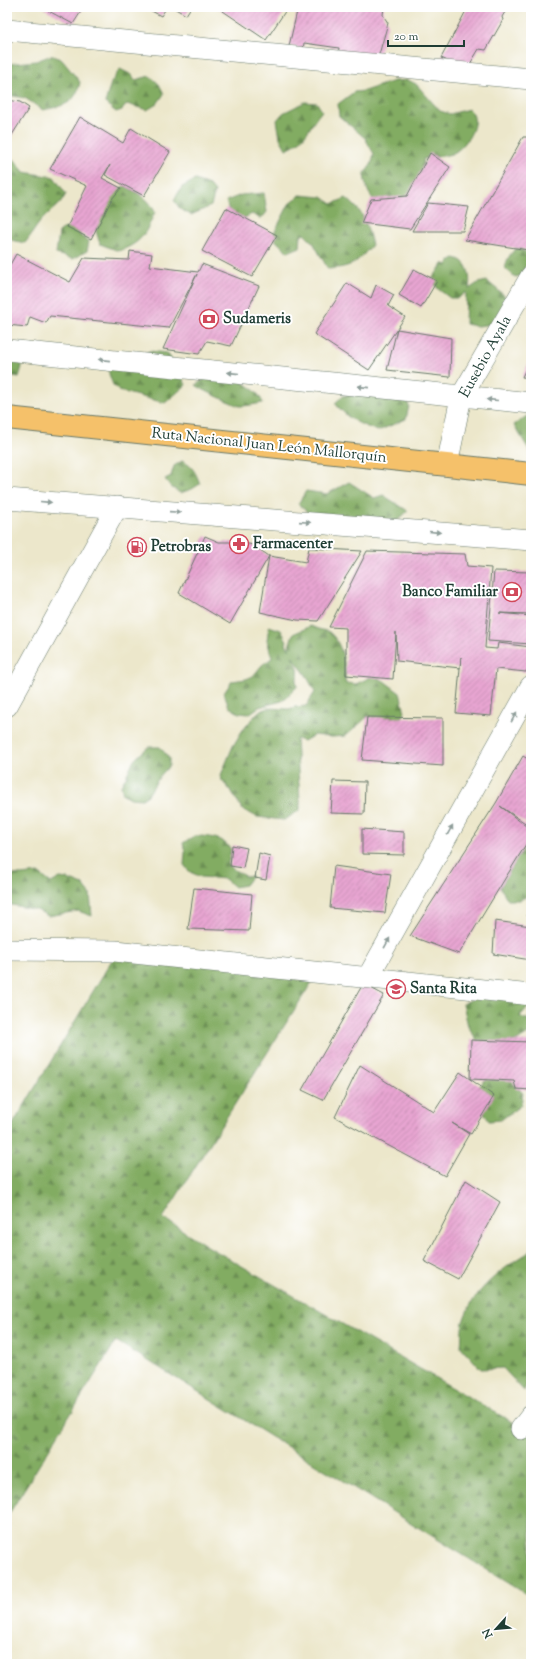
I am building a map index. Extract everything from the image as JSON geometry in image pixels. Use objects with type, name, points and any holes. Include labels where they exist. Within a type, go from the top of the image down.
[{"type":"highway","name":"Ruta Nacional Juan León Mallorquín","points":[[7,418],[531,474]]},
{"type":"street","points":[[7,30],[531,79]]},
{"type":"street","name":"Eusebio Ayala","points":[[447,466],[461,397],[531,276]]},
{"type":"street","points":[[7,350],[531,403]]},
{"type":"street","points":[[7,499],[531,540]]},
{"type":"street","points":[[7,706],[117,507]]},
{"type":"street","points":[[368,977],[531,686]]},
{"type":"street","points":[[7,950],[115,951],[531,995]]},
{"type":"green space","points":[[52,55],[62,60],[80,82],[78,90],[72,100],[62,105],[43,110],[25,98],[7,95],[7,64],[36,61]]},
{"type":"green space","points":[[120,69],[132,75],[135,80],[150,76],[159,84],[164,94],[157,104],[147,110],[127,104],[122,110],[116,112],[105,103],[111,83]]},
{"type":"green space","points":[[408,80],[416,84],[440,111],[450,114],[469,109],[473,114],[473,127],[466,141],[456,151],[448,155],[423,159],[426,172],[413,196],[382,203],[374,199],[368,192],[364,174],[371,165],[374,154],[365,138],[339,116],[338,104],[354,92],[364,91],[394,81]]},
{"type":"green space","points":[[305,102],[317,103],[322,111],[299,142],[286,149],[280,138],[277,120],[283,113]]},
{"type":"green space","points":[[14,159],[24,172],[54,177],[66,194],[61,202],[43,218],[25,243],[11,240],[7,235],[7,163]]},
{"type":"green space","points":[[195,180],[209,185],[215,192],[211,206],[191,215],[180,209],[174,200],[182,187]]},
{"type":"green space","points":[[125,186],[146,199],[153,207],[155,212],[146,232],[138,241],[119,251],[100,244],[96,231],[99,218],[112,192]]},
{"type":"green space","points":[[264,193],[267,212],[261,219],[252,214],[244,218],[231,217],[226,201],[241,195]]},
{"type":"green space","points":[[300,195],[322,197],[332,204],[346,198],[357,208],[364,218],[372,245],[362,256],[348,266],[328,269],[314,244],[304,234],[301,236],[300,247],[288,252],[272,237],[289,204]]},
{"type":"green space","points":[[73,227],[82,237],[89,241],[87,251],[73,259],[56,254],[59,232],[63,229]]},
{"type":"green space","points":[[517,248],[530,254],[531,262],[524,275],[515,277],[505,268],[509,256]]},
{"type":"green space","points":[[454,258],[463,262],[468,270],[470,279],[469,289],[478,283],[487,281],[505,296],[505,307],[494,324],[477,326],[465,324],[466,292],[458,298],[450,298],[438,289],[432,279],[444,263],[446,265]]},
{"type":"green space","points":[[149,351],[167,353],[178,368],[186,385],[165,403],[119,391],[113,385],[109,374],[109,370]]},
{"type":"green space","points":[[7,353],[21,355],[22,367],[19,377],[7,375]]},
{"type":"green space","points":[[214,372],[235,379],[249,386],[259,396],[263,403],[240,406],[218,397],[196,385]]},
{"type":"green space","points":[[366,389],[402,391],[409,406],[406,419],[378,431],[354,421],[335,403],[343,396]]},
{"type":"green space","points":[[531,413],[531,453],[514,425]]},
{"type":"green space","points":[[182,461],[194,470],[200,484],[192,489],[180,493],[171,487],[165,479],[171,476],[174,466]]},
{"type":"green space","points":[[349,482],[374,498],[383,495],[408,511],[388,529],[312,516],[298,504],[306,491],[327,494]]},
{"type":"green space","points":[[269,626],[281,630],[287,641],[286,643],[289,650],[293,634],[311,626],[329,632],[338,642],[343,656],[345,683],[356,684],[373,676],[384,681],[400,693],[405,712],[389,733],[376,718],[367,717],[346,736],[332,737],[314,735],[304,741],[296,739],[300,810],[284,820],[257,817],[242,809],[232,792],[222,781],[221,775],[233,746],[242,731],[258,712],[267,708],[289,709],[306,706],[315,692],[306,675],[292,656],[297,665],[298,671],[298,677],[296,680],[297,687],[282,701],[259,707],[249,714],[239,713],[229,707],[224,693],[232,681],[246,679],[253,676],[262,665],[272,658],[267,640]]},
{"type":"green space","points":[[148,747],[160,747],[169,758],[169,766],[160,776],[148,795],[142,799],[131,798],[123,794],[121,786],[134,760]]},
{"type":"green space","points":[[531,831],[531,865],[528,881],[531,894],[520,900],[508,900],[500,887],[522,850]]},
{"type":"green space","points":[[194,836],[215,838],[224,842],[231,849],[228,864],[246,877],[252,876],[245,885],[234,887],[225,879],[201,877],[190,872],[184,865],[185,853],[183,843]]},
{"type":"green space","points":[[38,873],[51,883],[60,878],[68,879],[83,885],[90,894],[92,916],[78,911],[48,916],[37,910],[7,904],[7,874],[21,875]]},
{"type":"green space","points":[[121,945],[312,982],[163,1218],[209,1247],[531,1433],[531,1597],[116,1341],[7,1517],[7,1134]]},
{"type":"green space","points":[[513,991],[529,1006],[520,1016],[525,1019],[531,1019],[531,1037],[528,1034],[517,1041],[492,1044],[478,1042],[468,1026],[463,1004],[479,995]]},
{"type":"green space","points":[[507,1073],[515,1086],[523,1093],[521,1105],[501,1120],[489,1121],[477,1101],[475,1091],[489,1076]]},
{"type":"green space","points":[[531,1251],[531,1374],[524,1391],[503,1368],[481,1369],[461,1347],[463,1322],[474,1299],[490,1280]]},
{"type":"building","points":[[46,7],[84,7],[73,24],[45,9]]},
{"type":"building","points":[[144,7],[167,7],[161,16]]},
{"type":"building","points":[[172,7],[191,7],[186,15]]},
{"type":"building","points":[[217,7],[288,7],[266,40]]},
{"type":"building","points":[[298,7],[384,7],[383,15],[388,23],[378,58],[338,55],[339,48],[304,43],[303,50],[289,46]]},
{"type":"building","points":[[468,7],[508,7],[502,17],[503,20],[486,50],[479,49],[467,69],[441,58]]},
{"type":"building","points":[[7,100],[20,102],[29,108],[7,143]]},
{"type":"building","points":[[80,117],[123,143],[131,128],[170,152],[144,196],[105,175],[110,165],[102,178],[121,188],[112,199],[91,239],[67,227],[87,186],[50,169]]},
{"type":"building","points":[[523,137],[531,137],[531,244],[528,250],[465,240]]},
{"type":"building","points":[[430,153],[450,167],[410,229],[361,223],[371,199],[407,196]]},
{"type":"building","points":[[428,203],[469,207],[463,231],[412,231]]},
{"type":"building","points":[[226,208],[277,235],[252,277],[202,251]]},
{"type":"building","points":[[130,251],[152,254],[150,266],[198,272],[202,264],[259,286],[231,346],[207,341],[199,354],[163,349],[197,274],[169,328],[50,316],[46,323],[30,317],[27,327],[7,325],[7,270],[16,254],[70,282],[84,258],[129,260]]},
{"type":"building","points":[[414,269],[437,281],[421,308],[399,295]]},
{"type":"building","points":[[347,283],[371,298],[376,285],[394,295],[388,306],[405,317],[369,370],[314,334]]},
{"type":"building","points":[[397,329],[451,338],[450,377],[387,370]]},
{"type":"building","points":[[531,358],[531,378],[522,377]]},
{"type":"building","points":[[205,536],[219,542],[240,542],[253,545],[269,556],[230,624],[179,593]]},
{"type":"building","points":[[309,548],[362,551],[318,621],[297,620],[260,612],[269,556],[306,562]]},
{"type":"building","points":[[367,551],[465,554],[467,566],[491,568],[485,648],[497,649],[498,643],[531,647],[531,664],[526,672],[496,669],[491,716],[456,713],[461,657],[460,668],[397,661],[396,632],[393,679],[346,675],[346,628],[329,627]]},
{"type":"building","points":[[494,571],[531,572],[531,614],[499,613],[531,616],[531,644],[488,641]]},
{"type":"building","points":[[367,717],[443,718],[443,766],[362,760]]},
{"type":"building","points":[[523,756],[531,761],[531,827],[500,806],[531,830],[531,836],[459,954],[410,936],[496,803]]},
{"type":"building","points":[[333,781],[365,782],[364,814],[331,813]]},
{"type":"building","points":[[362,829],[404,832],[404,855],[362,854]]},
{"type":"building","points":[[232,845],[247,848],[243,868],[230,866]]},
{"type":"building","points":[[259,853],[270,856],[266,880],[255,878]]},
{"type":"building","points":[[334,866],[391,874],[385,913],[330,908]]},
{"type":"building","points":[[194,888],[252,894],[249,931],[188,929]]},
{"type":"building","points":[[530,902],[531,916],[527,916]]},
{"type":"building","points":[[495,921],[531,926],[531,960],[493,954]]},
{"type":"building","points":[[363,984],[384,995],[323,1100],[302,1090]]},
{"type":"building","points":[[471,1040],[531,1042],[531,1090],[516,1089],[514,1081],[470,1079]]},
{"type":"building","points":[[360,1065],[434,1112],[460,1072],[494,1096],[471,1134],[452,1123],[469,1134],[445,1176],[335,1117]]},
{"type":"building","points":[[466,1180],[500,1202],[458,1279],[424,1261]]},
{"type":"place","name":"Sudameris","points":[[209,319]]},
{"type":"place","name":"Farmacenter","points":[[239,544]]},
{"type":"place","name":"Petrobras","points":[[137,547]]},
{"type":"place","name":"Banco Familiar","points":[[512,592]]},
{"type":"place","name":"Santa Rita","points":[[396,989]]}]
